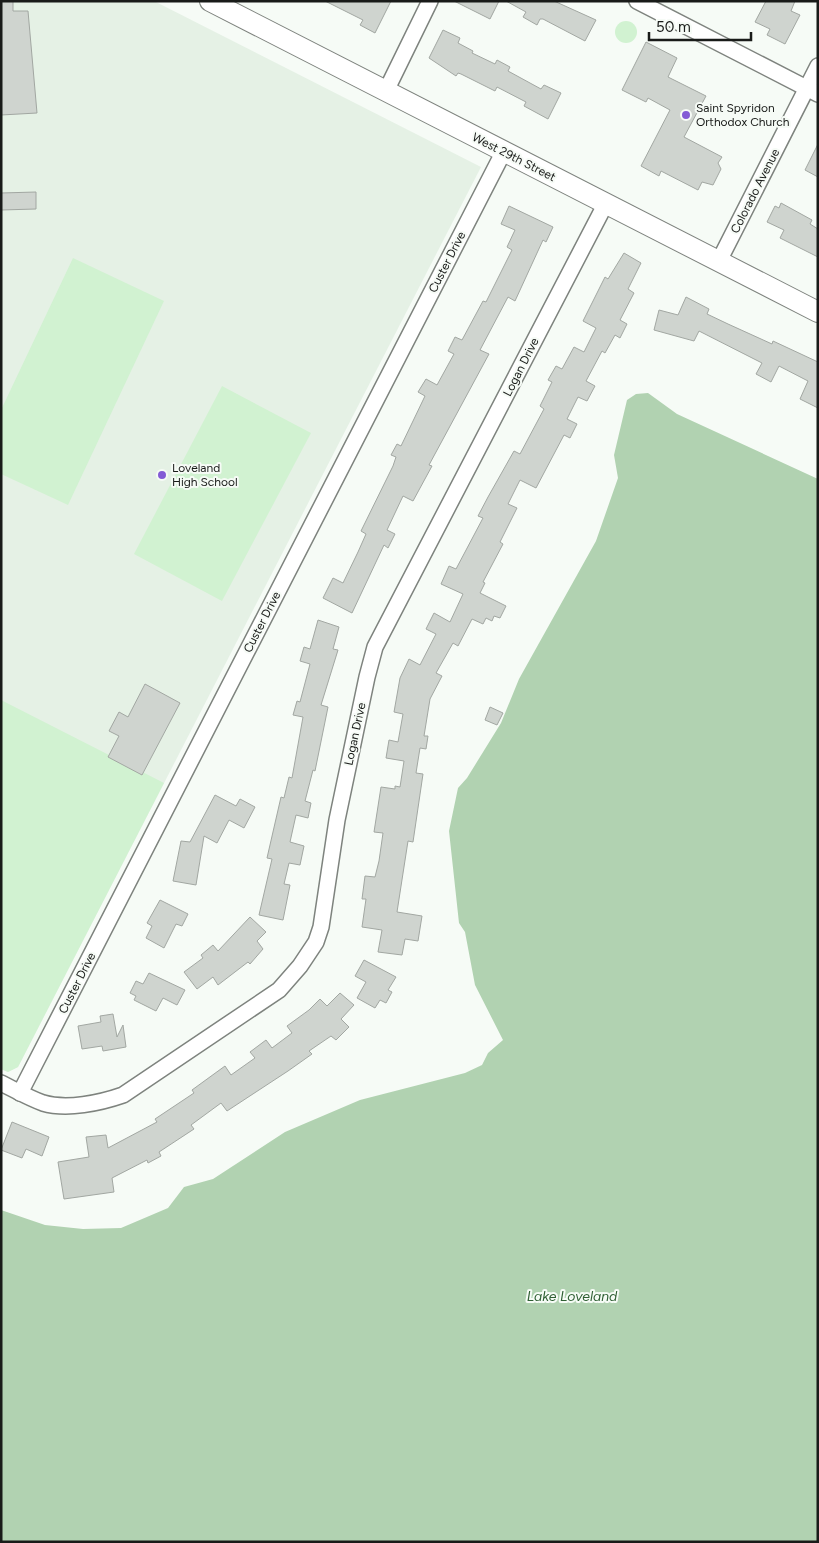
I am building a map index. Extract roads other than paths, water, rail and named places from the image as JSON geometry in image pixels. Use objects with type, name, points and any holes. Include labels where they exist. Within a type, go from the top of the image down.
[{"type":"main road","name":"West 29th Street","points":[[210,1],[818,312]]},
{"type":"street","points":[[386,91],[430,1]]},
{"type":"street","points":[[637,1],[812,91]]},
{"type":"street","name":"Colorado Avenue","points":[[719,261],[812,91],[818,66]]},
{"type":"street","name":"Custer Drive","points":[[20,1093],[504,151]]},
{"type":"street","name":"Logan Drive","points":[[1,1083],[44,1103],[58,1105],[101,1101],[123,1095],[279,990],[300,966],[316,942],[321,927],[337,820],[366,677],[376,647],[606,204]]},
{"type":"water","name":"Lake Loveland","points":[[648,393],[677,414],[818,479],[818,1542],[1,1542],[1,1210],[45,1225],[83,1229],[121,1228],[168,1208],[184,1187],[213,1179],[285,1132],[360,1100],[465,1073],[482,1065],[488,1053],[503,1040],[475,985],[465,932],[459,923],[449,831],[458,788],[467,778],[501,723],[519,679],[596,541],[618,478],[614,455],[627,400],[636,394]]},
{"type":"place","name":"Saint Spyridon Orthodox Church","points":[[686,115]]},
{"type":"place","name":"Loveland High School","points":[[162,475]]}]
